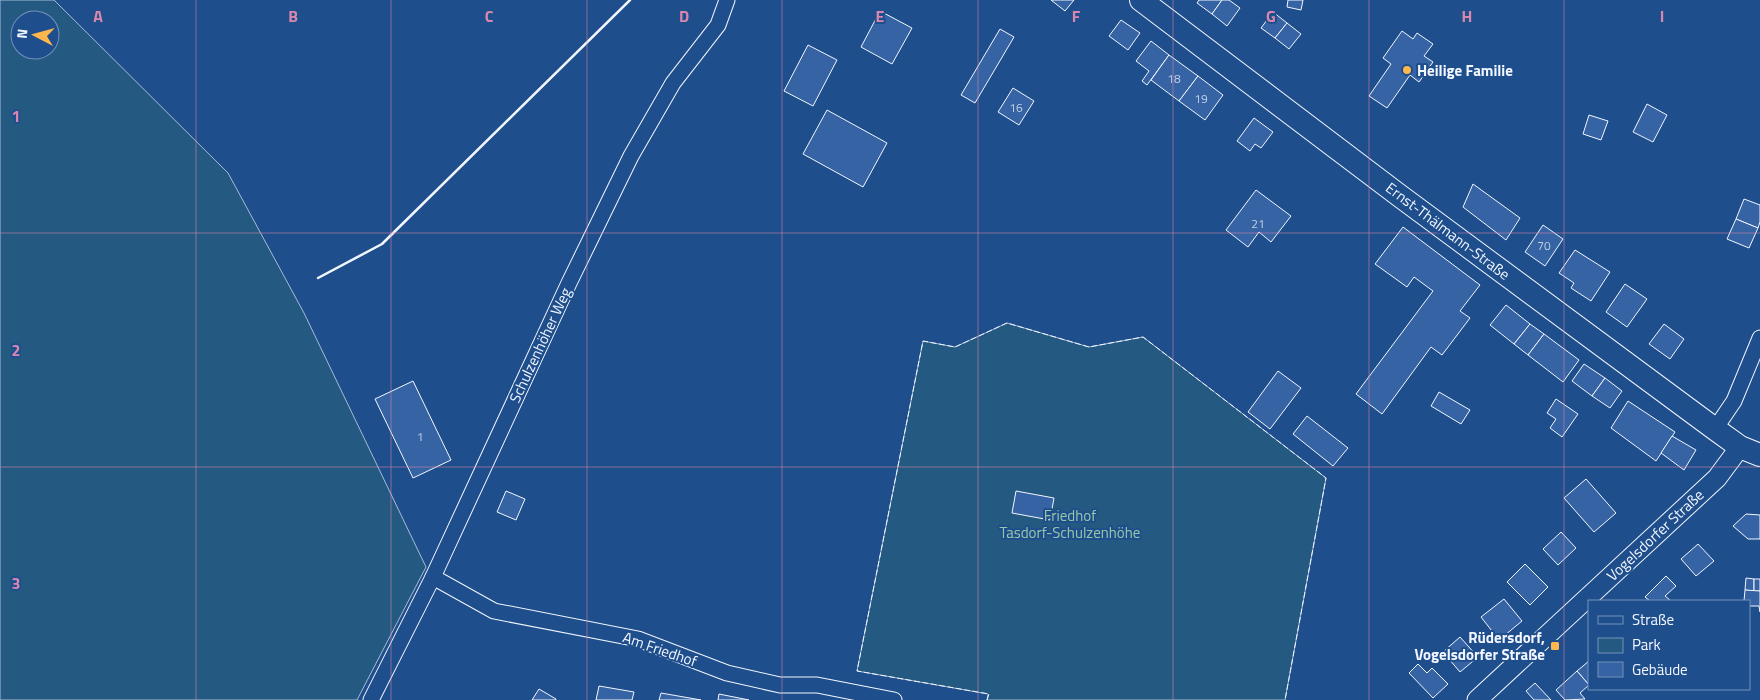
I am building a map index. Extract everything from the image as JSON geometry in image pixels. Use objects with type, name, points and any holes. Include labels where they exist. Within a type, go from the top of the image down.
[{"type":"main road","name":"Ernst-Thälmann-Straße","points":[[1141,0],[1416,208],[1715,429],[1750,451]]},
{"type":"street","name":"Schulzenhöher Weg","points":[[371,700],[433,576],[569,283],[631,156],[673,83],[718,25],[727,0]]},
{"type":"street","points":[[1715,429],[1734,401],[1760,338]]},
{"type":"street","name":"Vogelsdorfer Straße","points":[[1477,700],[1717,478],[1750,451]]},
{"type":"street","name":"Am Friedhof","points":[[433,576],[494,611],[638,639],[727,673],[780,685],[817,685],[894,700]]},
{"type":"street","points":[[784,700],[786,685]]},
{"type":"green space","points":[[0,0],[54,0],[228,173],[304,313],[426,567],[357,700],[0,700]]},
{"type":"green space","name":"Friedhof Tasdorf-Schulzenhöhe","points":[[1007,323],[1089,347],[1143,337],[1326,478],[1285,700],[987,700],[988,694],[857,671],[923,341],[955,347]]},
{"type":"building","points":[[1051,0],[1074,0],[1065,11]]},
{"type":"building","points":[[1199,0],[1222,0],[1212,14],[1197,3]]},
{"type":"building","points":[[1222,0],[1229,0],[1240,8],[1227,26],[1212,14]]},
{"type":"building","points":[[1288,0],[1303,0],[1301,10],[1287,7]]},
{"type":"building","points":[[880,11],[912,28],[892,64],[861,47]]},
{"type":"building","points":[[1273,12],[1287,23],[1275,38],[1261,28]]},
{"type":"building","points":[[1121,20],[1140,33],[1128,50],[1109,36]]},
{"type":"building","points":[[1287,23],[1301,34],[1289,49],[1275,38]]},
{"type":"building","points":[[1000,29],[1014,37],[975,103],[961,95]]},
{"type":"building","name":"Heilige Familie","points":[[1402,31],[1413,39],[1417,33],[1433,44],[1424,56],[1433,62],[1419,82],[1410,75],[1387,108],[1369,96],[1391,64],[1383,58]]},
{"type":"building","points":[[1151,41],[1169,55],[1147,85],[1142,81],[1149,71],[1136,61]]},
{"type":"building","points":[[808,45],[837,60],[813,106],[784,91]]},
{"type":"building","points":[[1169,55],[1198,76],[1179,101],[1151,80]]},
{"type":"building","points":[[1198,76],[1223,95],[1205,120],[1179,101]]},
{"type":"building","points":[[1013,88],[1034,101],[1019,125],[998,112]]},
{"type":"building","points":[[1647,104],[1667,115],[1653,142],[1633,132]]},
{"type":"building","points":[[827,110],[887,143],[863,187],[803,154]]},
{"type":"building","points":[[1589,115],[1608,121],[1601,140],[1583,134]]},
{"type":"building","points":[[1254,118],[1273,132],[1261,148],[1255,144],[1250,151],[1237,141]]},
{"type":"building","points":[[1473,184],[1520,218],[1506,240],[1463,207]]},
{"type":"building","points":[[1256,190],[1291,216],[1271,242],[1259,232],[1248,247],[1226,230]]},
{"type":"building","points":[[1744,199],[1760,205],[1758,228],[1736,219]]},
{"type":"building","points":[[1736,219],[1758,228],[1749,248],[1727,239]]},
{"type":"building","points":[[1543,225],[1563,239],[1545,266],[1525,252]]},
{"type":"building","points":[[1403,227],[1480,285],[1460,311],[1470,318],[1442,355],[1431,347],[1382,414],[1356,394],[1433,291],[1414,277],[1407,287],[1375,264]]},
{"type":"building","points":[[1575,250],[1610,272],[1591,301],[1571,288],[1574,283],[1559,273]]},
{"type":"building","points":[[1625,284],[1647,299],[1627,327],[1606,312]]},
{"type":"building","points":[[1506,305],[1530,324],[1514,344],[1490,325]]},
{"type":"building","points":[[1530,324],[1544,334],[1528,355],[1514,344]]},
{"type":"building","points":[[1664,324],[1684,339],[1670,359],[1649,344]]},
{"type":"building","points":[[1544,334],[1579,360],[1563,382],[1528,355]]},
{"type":"building","points":[[1584,364],[1605,378],[1592,396],[1572,381]]},
{"type":"building","points":[[1278,371],[1301,388],[1270,429],[1248,412]]},
{"type":"building","points":[[1605,378],[1622,391],[1610,408],[1592,396]]},
{"type":"building","points":[[413,381],[451,460],[413,478],[375,399]]},
{"type":"building","points":[[1439,392],[1470,410],[1461,424],[1431,406]]},
{"type":"building","points":[[1556,399],[1578,414],[1562,437],[1550,428],[1556,419],[1547,413]]},
{"type":"building","points":[[1628,401],[1675,432],[1656,461],[1611,428]]},
{"type":"building","points":[[1307,416],[1348,448],[1333,466],[1293,434]]},
{"type":"building","points":[[1672,436],[1696,450],[1684,470],[1661,453]]},
{"type":"building","points":[[1586,479],[1616,513],[1594,532],[1564,498]]},
{"type":"building","points":[[506,491],[525,499],[516,520],[497,512]]},
{"type":"building","points":[[1016,491],[1054,498],[1050,520],[1012,513]]},
{"type":"building","points":[[1746,514],[1760,515],[1760,539],[1748,539],[1733,526]]},
{"type":"building","points":[[1561,532],[1576,548],[1558,565],[1543,549]]},
{"type":"building","points":[[1698,544],[1714,561],[1696,576],[1681,559]]},
{"type":"building","points":[[1525,564],[1548,587],[1530,605],[1507,582]]},
{"type":"building","points":[[1666,576],[1676,586],[1665,596],[1670,600],[1649,600],[1645,597]]},
{"type":"building","points":[[1746,578],[1754,579],[1754,591],[1745,590]]},
{"type":"building","points":[[1754,579],[1760,579],[1760,591],[1754,591]]},
{"type":"building","points":[[1745,590],[1760,591],[1760,612],[1759,606],[1750,606],[1750,600],[1744,600]]},
{"type":"building","points":[[1504,599],[1522,621],[1499,640],[1481,617]]},
{"type":"building","points":[[1460,637],[1478,657],[1460,672],[1443,652]]},
{"type":"building","points":[[1588,662],[1588,684],[1577,671]]},
{"type":"building","points":[[1418,664],[1427,673],[1432,668],[1448,684],[1433,698],[1409,673]]},
{"type":"building","points":[[1577,671],[1588,684],[1580,693],[1585,699],[1565,700],[1556,690]]},
{"type":"building","points":[[1535,683],[1551,700],[1534,700],[1526,691]]},
{"type":"building","points":[[599,686],[634,692],[632,700],[596,700]]},
{"type":"building","points":[[539,689],[556,699],[556,700],[532,700]]},
{"type":"building","points":[[661,693],[701,700],[659,700]]},
{"type":"building","points":[[719,694],[749,700],[718,700]]},
{"type":"fence","points":[[987,700],[989,694],[857,671],[923,341],[955,347],[1007,323],[1089,347],[1143,337],[1326,478],[1285,700]]},
{"type":"wall","points":[[318,278],[382,244],[630,0]]},
{"type":"place","name":"Heilige Familie","points":[[1407,70]]},
{"type":"place","name":"Rüdersdorf, Vogelsdorfer Straße","points":[[1555,646]]}]
